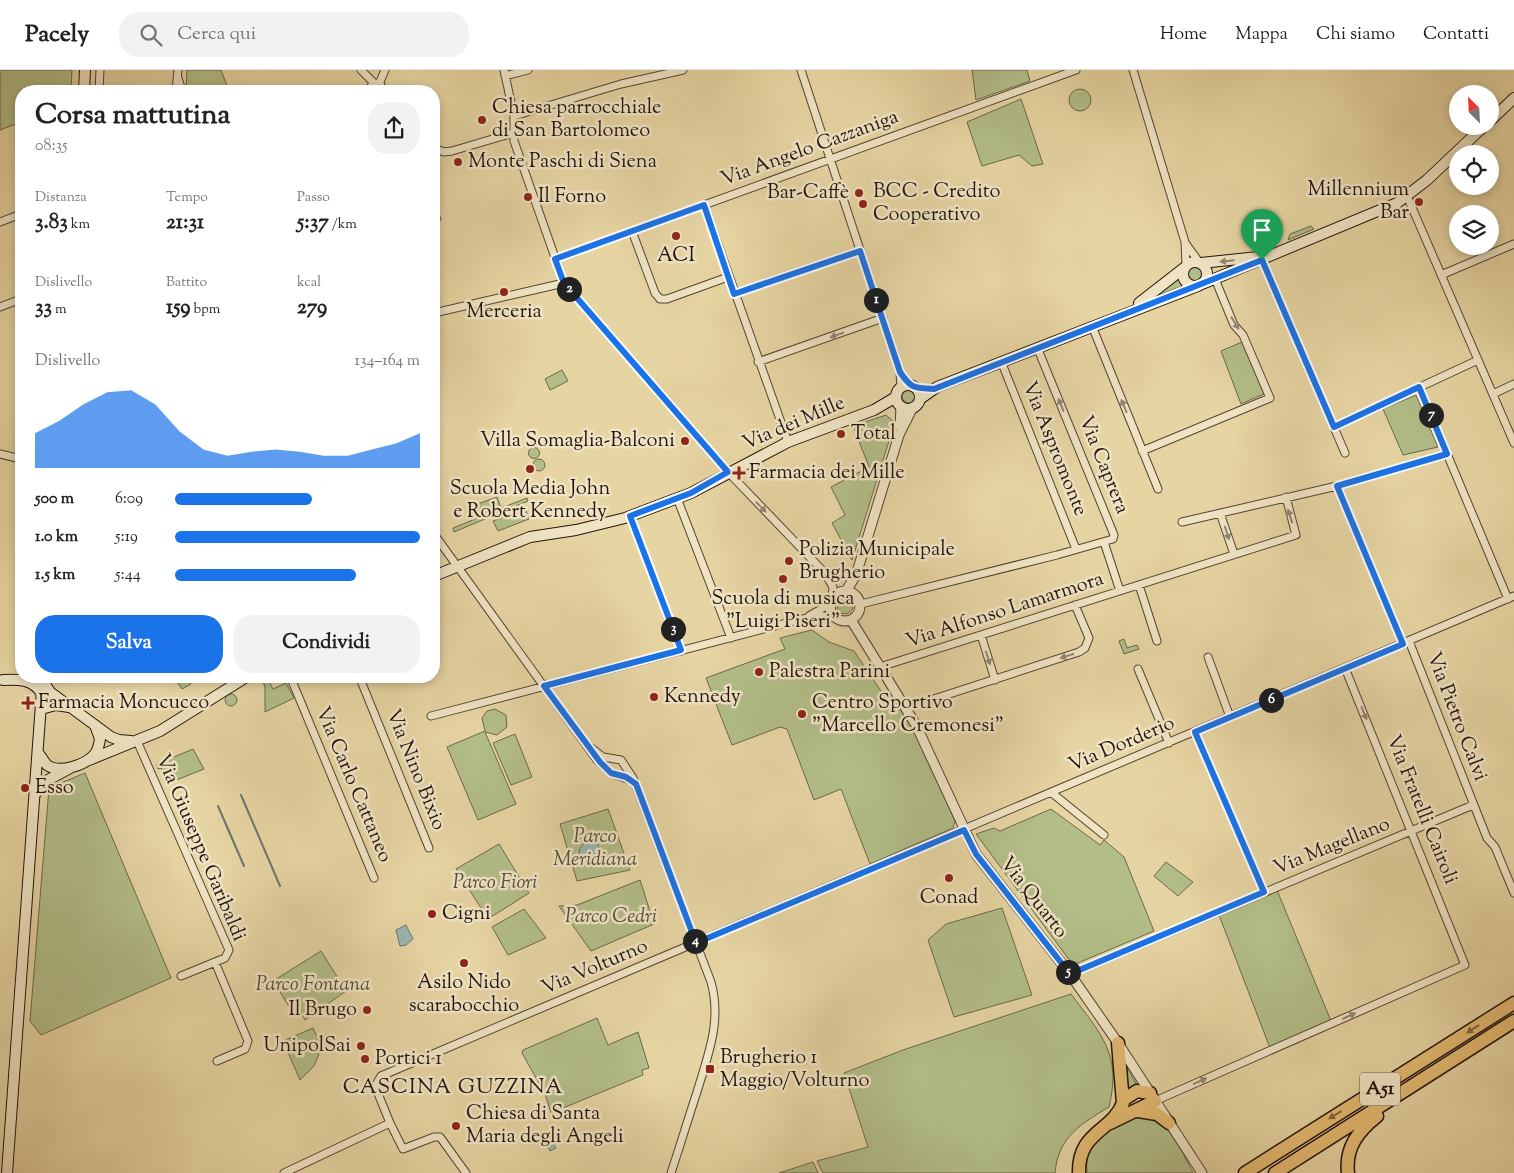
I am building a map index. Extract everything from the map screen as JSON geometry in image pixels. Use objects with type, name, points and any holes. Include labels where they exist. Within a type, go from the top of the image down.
[{"type":"highway","name":"A51","points":[[1245,1173],[1514,1003]]},
{"type":"highway","name":"A51","points":[[1275,1173],[1514,1020]]},
{"type":"highway","points":[[1079,1173],[1084,1147],[1119,1110],[1123,1100],[1118,1043]]},
{"type":"highway","points":[[1348,1173],[1350,1151],[1361,1130],[1443,1066]]},
{"type":"highway","points":[[1101,1127],[1136,1112],[1153,1097],[1137,1091],[1123,1100]]},
{"type":"highway","points":[[1136,1112],[1156,1114],[1169,1123]]},
{"type":"highway","points":[[1236,1173],[1312,1129]]},
{"type":"main road","points":[[84,85],[85,70]]},
{"type":"main road","points":[[1499,112],[1514,98]]},
{"type":"main road","points":[[909,387],[917,403],[934,389],[1001,361],[1200,285],[1384,210],[1407,196],[1474,135]]},
{"type":"main road","points":[[1114,317],[1149,297],[1192,262],[1251,258],[1286,249]]},
{"type":"main road","points":[[1200,262],[1208,273],[1200,285]]},
{"type":"main road","points":[[1185,266],[1183,276],[1186,283],[1200,285]]},
{"type":"main road","points":[[909,387],[934,389]]},
{"type":"main road","points":[[899,402],[909,387]]},
{"type":"main road","name":"Via dei Mille","points":[[440,574],[530,538],[576,530],[630,516],[691,493],[788,442],[899,402],[907,408],[917,403]]},
{"type":"main road","points":[[1,681],[15,675]]},
{"type":"main road","points":[[1,681],[15,679]]},
{"type":"main road","points":[[31,683],[42,694]]},
{"type":"main road","points":[[7,1173],[42,683]]},
{"type":"main road","points":[[45,683],[50,692],[73,707],[114,739],[137,741]]},
{"type":"main road","points":[[35,794],[48,780],[74,766],[160,731],[237,683]]},
{"type":"main road","points":[[40,709],[56,705],[73,707]]},
{"type":"main road","points":[[89,760],[95,754],[100,740],[94,724]]},
{"type":"main road","points":[[38,752],[48,766],[55,768],[74,766]]},
{"type":"street","points":[[99,85],[100,70]]},
{"type":"street","points":[[177,85],[178,70]]},
{"type":"street","points":[[178,70],[181,85]]},
{"type":"street","points":[[361,70],[377,85]]},
{"type":"street","points":[[381,85],[385,70]]},
{"type":"street","points":[[528,70],[505,73],[514,116],[513,133],[564,283],[728,472],[824,572],[833,586],[831,601],[835,618]]},
{"type":"street","points":[[514,116],[621,84],[683,70]]},
{"type":"street","points":[[801,70],[900,372],[909,387]]},
{"type":"street","name":"Via Angelo Cazzaniga","points":[[555,259],[1076,70]]},
{"type":"street","points":[[1133,70],[1185,242],[1185,266]]},
{"type":"street","points":[[440,151],[452,151],[513,133]]},
{"type":"street","points":[[1407,196],[1514,443]]},
{"type":"street","points":[[704,205],[758,362],[788,442]]},
{"type":"street","points":[[0,222],[15,216]]},
{"type":"street","points":[[632,231],[654,293],[660,299],[667,299],[728,277]]},
{"type":"street","points":[[1185,242],[1200,262]]},
{"type":"street","points":[[1441,275],[1514,244]]},
{"type":"street","points":[[734,294],[860,251]]},
{"type":"street","points":[[1262,260],[1345,453]]},
{"type":"street","points":[[1142,451],[1270,398],[1243,335],[1234,325],[1215,279]]},
{"type":"street","points":[[440,313],[564,283]]},
{"type":"street","points":[[0,307],[15,302]]},
{"type":"street","points":[[758,362],[882,318]]},
{"type":"street","points":[[1092,326],[1158,489]]},
{"type":"street","name":"Via Caprera","points":[[1037,347],[1114,535],[1112,540],[1104,542],[1120,591]]},
{"type":"street","points":[[1334,427],[1478,360]]},
{"type":"street","name":"Via Aspromonte","points":[[1001,361],[1076,549]]},
{"type":"street","points":[[1493,394],[1514,384]]},
{"type":"street","points":[[1419,387],[1511,598]]},
{"type":"street","points":[[899,402],[899,435]]},
{"type":"street","points":[[846,591],[856,575],[899,435],[917,403]]},
{"type":"street","points":[[0,454],[15,458]]},
{"type":"street","points":[[1182,522],[1337,486],[1447,454]]},
{"type":"street","name":"Via Pietro Calvi","points":[[1337,486],[1406,642],[1486,838],[1495,847],[1514,893]]},
{"type":"street","name":"Via Alfonso Lamarmora","points":[[880,667],[1296,535],[1286,497]]},
{"type":"street","points":[[677,498],[731,638]]},
{"type":"street","points":[[1220,513],[1234,554]]},
{"type":"street","points":[[630,516],[681,650]]},
{"type":"street","points":[[860,602],[1104,542]]},
{"type":"street","points":[[440,543],[598,760],[613,773],[630,778],[636,784]]},
{"type":"street","points":[[431,716],[802,619],[821,616],[843,621],[854,618],[860,602],[856,575]]},
{"type":"street","points":[[1139,585],[1157,641]]},
{"type":"street","points":[[802,619],[831,601],[838,593],[846,591],[854,594],[860,602]]},
{"type":"street","name":"Via Dorderio","points":[[964,830],[1511,598]]},
{"type":"street","points":[[906,708],[995,680],[1085,648],[1089,638],[1075,605]]},
{"type":"street","name":"Via Quarto","points":[[854,618],[923,740],[976,854],[1070,974],[1118,1043],[1201,1172]]},
{"type":"street","points":[[981,635],[995,680]]},
{"type":"street","points":[[1208,657],[1230,717]]},
{"type":"street","name":"Via Fratelli Cairoli","points":[[1153,1097],[1465,964],[1345,668]]},
{"type":"street","points":[[1138,669],[1169,743]]},
{"type":"street","name":"Via Carlo Cattaneo","points":[[293,683],[374,878]]},
{"type":"street","name":"Via Nino Bixio","points":[[362,683],[429,848]]},
{"type":"street","points":[[1195,732],[1264,892]]},
{"type":"street","name":"Via Giuseppe Garibaldi","points":[[137,741],[228,945],[228,956],[181,976]]},
{"type":"street","points":[[590,748],[598,754],[621,760],[636,784],[696,943],[714,998],[714,1034],[671,1173]]},
{"type":"street","points":[[613,773],[608,764],[615,759]]},
{"type":"street","points":[[613,773],[623,771],[624,764]]},
{"type":"street","points":[[1052,793],[1104,835]]},
{"type":"street","name":"Via Pietro Calvi","points":[[1413,832],[1473,804]]},
{"type":"street","name":"Via Volturno","points":[[390,1123],[375,1086],[381,1076],[964,830]]},
{"type":"street","name":"Via Magellano","points":[[1070,974],[1264,892],[1413,832]]},
{"type":"street","name":"Via Giuseppe Garibaldi","points":[[215,962],[248,1041],[245,1048],[217,1061]]},
{"type":"street","points":[[284,1173],[390,1123],[403,1150],[434,1137],[440,1137],[466,1173]]},
{"type":"green space","points":[[0,70],[72,70],[71,85],[15,85],[15,124],[0,130]]},
{"type":"green space","points":[[187,70],[221,70],[227,85],[186,85]]},
{"type":"green space","points":[[972,70],[1027,70],[1030,81],[976,100]]},
{"type":"green space","points":[[1080,89],[1088,92],[1091,100],[1088,108],[1080,111],[1072,108],[1069,100],[1072,92]]},
{"type":"green space","points":[[1021,99],[1043,164],[1032,166],[1019,155],[982,166],[967,122]]},
{"type":"green space","points":[[1311,226],[1314,229],[1288,240],[1290,234]]},
{"type":"green space","points":[[1195,264],[1201,267],[1204,273],[1201,279],[1195,282],[1189,279],[1186,273],[1189,267]]},
{"type":"green space","points":[[1180,277],[1185,286],[1149,301]]},
{"type":"green space","points":[[1242,342],[1264,394],[1241,404],[1221,351]]},
{"type":"green space","points":[[562,370],[568,381],[550,390],[545,379]]},
{"type":"green space","points":[[909,389],[914,391],[916,396],[914,401],[909,403],[904,401],[902,396],[904,391]]},
{"type":"green space","points":[[1416,395],[1438,447],[1403,455],[1383,409]]},
{"type":"green space","points":[[886,415],[894,422],[893,428],[852,560],[832,523],[845,515],[831,487],[869,467],[853,426]]},
{"type":"green space","points":[[534,447],[540,453],[534,459],[528,453]]},
{"type":"green space","points":[[537,459],[541,459],[545,465],[541,471],[537,471],[533,467],[533,463]]},
{"type":"green space","points":[[497,497],[501,508],[527,498],[528,501],[454,532],[453,528],[480,517],[475,505]]},
{"type":"green space","points":[[525,508],[529,519],[498,531],[493,521]]},
{"type":"green space","points":[[842,598],[848,598],[853,603],[851,612],[842,614],[837,609],[837,603]]},
{"type":"green space","name":"Centro Sportivo \"Marcello Cremonesi\"","points":[[812,630],[829,642],[854,651],[887,700],[894,696],[913,727],[955,821],[953,828],[870,864],[841,789],[814,800],[787,729],[780,727],[732,745],[706,678],[785,649],[780,638]]},
{"type":"green space","points":[[1124,639],[1127,648],[1137,645],[1139,649],[1124,654],[1119,641]]},
{"type":"green space","points":[[178,683],[190,683],[191,684],[182,689]]},
{"type":"green space","points":[[264,683],[270,683],[273,689],[286,683],[294,698],[265,712]]},
{"type":"green space","points":[[229,694],[233,694],[237,700],[233,706],[229,706],[225,702],[225,698]]},
{"type":"green space","points":[[495,709],[506,715],[507,727],[497,735],[485,732],[516,804],[478,820],[447,747],[485,731],[482,718],[487,711]]},
{"type":"green space","points":[[515,734],[532,777],[511,785],[493,743]]},
{"type":"green space","points":[[193,749],[204,769],[169,783],[161,768],[158,769],[157,764]]},
{"type":"green space","points":[[85,773],[171,978],[41,1035],[30,1021],[49,788]]},
{"type":"green space","name":"Parco Meridiana","points":[[608,809],[630,870],[577,881],[560,824]]},
{"type":"green space","points":[[1051,809],[1100,845],[1104,840],[1124,857],[1154,931],[1073,965],[976,834],[994,828],[1000,831]]},
{"type":"green space","name":"Parco Fiori","points":[[499,844],[529,893],[488,919],[456,869]]},
{"type":"green space","points":[[1166,862],[1193,882],[1178,896],[1154,876]]},
{"type":"green space","name":"Parco Cedri","points":[[640,880],[654,924],[591,951],[559,906],[577,905]]},
{"type":"green space","points":[[1277,890],[1331,1021],[1270,1048],[1219,915]]},
{"type":"green space","points":[[1002,908],[1032,995],[954,1017],[928,940],[946,924]]},
{"type":"green space","points":[[524,909],[546,938],[508,955],[492,927]]},
{"type":"green space","name":"Parco Fontana","points":[[321,951],[346,991],[305,1020],[297,1005],[290,1008],[273,981]]},
{"type":"green space","points":[[1071,994],[1100,1033],[1106,1046],[1111,1059],[1113,1073],[1112,1089],[1109,1107],[1080,1126],[1066,1141],[1057,1161],[1055,1173],[823,1173],[817,1161],[868,1147],[844,1073],[903,1050]]},
{"type":"green space","points":[[597,1018],[608,1045],[638,1032],[649,1068],[642,1070],[643,1075],[551,1113],[545,1094],[522,1053],[523,1050]]},
{"type":"green space","points":[[313,1028],[322,1047],[314,1066],[300,1080],[283,1041]]},
{"type":"green space","points":[[1124,1062],[1138,1087],[1126,1091]]},
{"type":"green space","points":[[1150,1115],[1171,1133],[1193,1173],[1087,1173],[1088,1153],[1097,1138],[1123,1122]]},
{"type":"green space","points":[[813,1162],[818,1173],[779,1173]]},
{"type":"water","points":[[590,842],[598,845],[601,853],[598,861],[590,864],[582,861],[579,853],[582,845]]},
{"type":"water","points":[[406,925],[413,939],[406,945],[400,946],[396,930]]},
{"type":"water","points":[[548,1135],[556,1148],[550,1151],[543,1138]]},
{"type":"waterway","points":[[241,795],[280,886]]},
{"type":"waterway","points":[[218,806],[244,866]]},
{"type":"place","name":"Chiesa parrocchiale di San Bartolomeo","points":[[482,120]]},
{"type":"place","name":"Monte Paschi di Siena","points":[[458,162]]},
{"type":"place","name":"Bar-Caffè","points":[[859,193]]},
{"type":"place","name":"Il Forno","points":[[528,197]]},
{"type":"place","name":"Millennium Bar","points":[[1419,202]]},
{"type":"place","name":"BCC - Credito Cooperativo","points":[[863,204]]},
{"type":"place","name":"ACI","points":[[676,236]]},
{"type":"place","name":"Merceria","points":[[504,292]]},
{"type":"place","name":"Total","points":[[841,434]]},
{"type":"place","name":"Villa Somaglia-Balconi","points":[[685,441]]},
{"type":"place","name":"Scuola Media John e Robert Kennedy","points":[[530,469]]},
{"type":"place","name":"Farmacia dei Mille","points":[[739,473]]},
{"type":"place","name":"Polizia Municipale Brugherio","points":[[789,561]]},
{"type":"place","name":"Scuola di musica \"Luigi Piseri\"","points":[[783,579]]},
{"type":"place","name":"Palestra Parini","points":[[759,672]]},
{"type":"place","name":"Kennedy","points":[[654,697]]},
{"type":"place","name":"Farmacia Moncucco","points":[[28,703]]},
{"type":"place","name":"Centro Sportivo \"Marcello Cremonesi\"","points":[[802,714]]},
{"type":"place","name":"Esso","points":[[25,788]]},
{"type":"place","name":"Conad","points":[[949,878]]},
{"type":"place","name":"Cigni","points":[[432,914]]},
{"type":"place","name":"Asilo Nido scarabocchio","points":[[464,963]]},
{"type":"place","name":"Il Brugo","points":[[367,1010]]},
{"type":"place","name":"UnipolSai","points":[[361,1046]]},
{"type":"place","name":"Portici 1","points":[[365,1059]]},
{"type":"place","name":"Brugherio 1 Maggio/Volturno","points":[[710,1069]]},
{"type":"place","name":"Chiesa di Santa Maria degli Angeli","points":[[456,1126]]},
{"type":"district","name":"CASCINA GUZZINA","points":[[453,1088]]},
{"type":"route","points":[[704,205],[734,294],[860,251],[900,372],[908,385],[917,388],[934,389],[1059,338],[1262,260],[1334,427],[1419,387],[1447,454],[1337,486],[1403,644],[1195,732],[1264,892],[1070,974],[976,854],[964,830],[696,943],[636,784],[626,777],[611,773],[594,756],[544,686],[681,650],[630,516],[691,493],[728,472],[564,283],[555,259],[704,205]]}]
